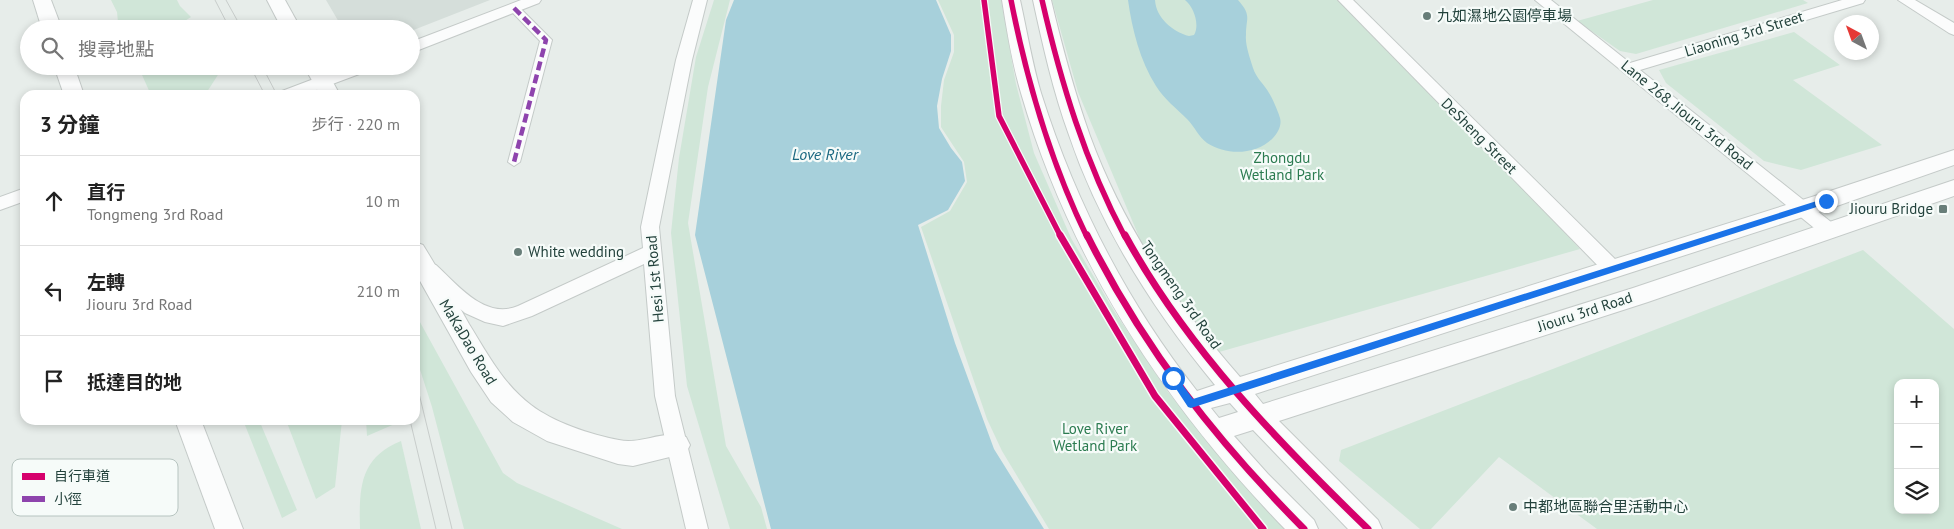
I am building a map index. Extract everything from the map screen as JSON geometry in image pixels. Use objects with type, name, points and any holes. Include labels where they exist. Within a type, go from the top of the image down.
[{"type":"street","points":[[42,0],[49,20]]},
{"type":"street","points":[[276,0],[287,20]]},
{"type":"street","points":[[420,45],[534,0]]},
{"type":"street","name":"Hesi 1st Road","points":[[697,529],[664,388],[650,227],[684,60],[700,0]]},
{"type":"street","points":[[1011,0],[1031,92],[1063,182],[1106,276],[1156,355],[1191,404],[1270,496],[1304,529]]},
{"type":"street","name":"Tongmeng 3rd Road","points":[[1042,0],[1062,84],[1097,180],[1141,264],[1193,339],[1257,417],[1309,472],[1368,529]]},
{"type":"street","name":"DeSheng Street","points":[[1345,0],[1614,270]]},
{"type":"street","name":"Lane 268, Jiouru 3rd Road","points":[[1542,0],[1830,231]]},
{"type":"street","name":"Liaoning 3rd Street","points":[[1629,68],[1858,0]]},
{"type":"street","points":[[1906,0],[1954,30]]},
{"type":"street","points":[[514,8],[546,40],[514,162]]},
{"type":"street","points":[[67,75],[72,90]]},
{"type":"street","points":[[300,90],[339,75]]},
{"type":"street","name":"Jiouru 3rd Road","points":[[1191,404],[1803,209],[1954,157]]},
{"type":"street","name":"Jiouru 3rd Road","points":[[1214,431],[1639,295],[1954,188]]},
{"type":"street","points":[[0,204],[20,196]]},
{"type":"street","points":[[420,259],[455,294],[477,310],[490,316],[503,318],[517,315],[652,252]]},
{"type":"street","name":"MaKaDao Road","points":[[420,260],[480,365],[500,394],[522,414],[556,433],[618,452],[634,454],[676,445]]},
{"type":"street","points":[[190,425],[229,529]]},
{"type":"shaded area","points":[[326,0],[490,0],[420,27],[420,20],[338,20]]},
{"type":"green space","points":[[111,0],[177,0],[191,17],[186,20],[118,20],[117,12]]},
{"type":"green space","points":[[714,0],[730,0],[708,87],[688,223],[726,446],[761,507],[767,529],[730,529],[687,386],[671,233],[679,158],[696,57]]},
{"type":"green space","name":"Love River Wetland Park","points":[[938,0],[1001,0],[1016,84],[1034,153],[1071,238],[1114,311],[1168,392],[1236,475],[1290,529],[1049,529],[1002,451],[987,419],[921,227],[950,211],[967,182],[964,162],[941,127],[944,80],[954,52],[954,35]]},
{"type":"green space","name":"Zhongdu Wetland Park","points":[[1052,0],[1344,0],[1580,249],[1219,352],[1177,296],[1142,244],[1078,92]]},
{"type":"green space","points":[[1653,0],[1803,0],[1808,3],[1636,54],[1620,51],[1577,21]]},
{"type":"green space","points":[[1794,32],[1840,65],[1793,80],[1882,145],[1801,170],[1764,161],[1666,83],[1659,70]]},
{"type":"green space","points":[[142,75],[218,75],[208,90],[149,90]]},
{"type":"green space","points":[[1863,250],[1954,329],[1954,529],[1597,529],[1499,457],[1431,529],[1420,529],[1339,461],[1341,450]]},
{"type":"green space","points":[[420,322],[503,473],[517,483],[622,529],[464,529],[432,407],[420,370]]},
{"type":"green space","points":[[245,425],[261,425],[297,510],[282,518]]},
{"type":"green space","points":[[288,425],[341,425],[335,487],[316,499]]},
{"type":"green space","points":[[366,425],[392,425],[367,436]]},
{"type":"green space","points":[[401,441],[421,529],[360,529],[360,501],[364,476],[377,456]]},
{"type":"water","name":"Love River","points":[[734,0],[936,0],[951,35],[951,51],[942,79],[937,106],[939,128],[962,162],[965,181],[948,210],[918,225],[955,343],[994,449],[1044,529],[771,529],[695,235],[726,20]]},
{"type":"water","points":[[1128,0],[1155,0],[1158,13],[1166,23],[1171,28],[1189,36],[1194,35],[1196,31],[1196,21],[1191,7],[1185,0],[1238,0],[1247,13],[1246,43],[1253,68],[1270,95],[1280,118],[1279,129],[1273,138],[1258,148],[1241,152],[1223,150],[1207,143],[1190,122],[1163,95],[1150,76],[1138,44]]},
{"type":"tram line","points":[[215,0],[225,20]]},
{"type":"tram line","points":[[226,0],[237,20]]},
{"type":"tram line","points":[[255,75],[262,90]]},
{"type":"tram line","points":[[267,75],[274,90]]},
{"type":"tram line","points":[[420,398],[452,529]]},
{"type":"tram line","points":[[411,425],[436,529]]},
{"type":"marked path","points":[[514,8],[546,40],[514,162]]},
{"type":"cycle path","points":[[984,0],[999,116],[1066,247],[1155,396],[1263,529]]},
{"type":"cycle path","points":[[1011,0],[1031,92],[1051,154],[1076,214],[1105,272],[1139,328],[1176,382],[1216,434],[1259,483],[1304,529]]},
{"type":"cycle path","points":[[1042,0],[1072,114],[1088,159],[1136,255],[1166,301],[1219,371],[1306,468],[1368,529]]},
{"type":"place","name":"九如濕地公園停車場","points":[[1427,16]]},
{"type":"place","name":"Jiouru Bridge","points":[[1943,209]]},
{"type":"place","name":"White wedding","points":[[518,252]]},
{"type":"place","name":"中都地區聯合里活動中心","points":[[1513,507]]},
{"type":"route","points":[[1173,378],[1191,404],[1826,201]]}]
